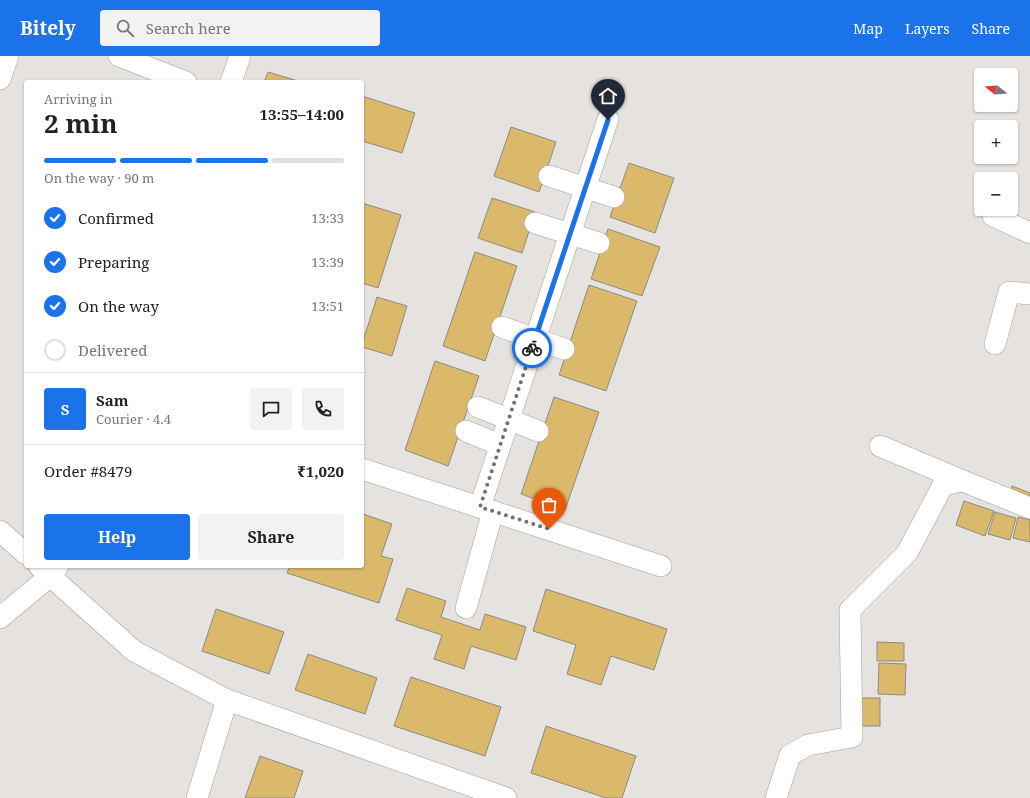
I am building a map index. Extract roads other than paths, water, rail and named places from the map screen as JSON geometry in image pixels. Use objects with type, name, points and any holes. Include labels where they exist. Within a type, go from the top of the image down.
[{"type":"street","points":[[0,79],[8,56]]},
{"type":"street","points":[[232,80],[240,56]]},
{"type":"street","points":[[124,57],[181,80]]},
{"type":"street","points":[[466,608],[500,445],[608,120]]},
{"type":"street","points":[[548,176],[614,197]]},
{"type":"street","points":[[993,216],[1030,233]]},
{"type":"street","points":[[535,223],[599,243]]},
{"type":"street","points":[[995,344],[1009,292],[1030,294]]},
{"type":"street","points":[[502,327],[564,350]]},
{"type":"street","points":[[478,407],[538,431]]},
{"type":"street","points":[[466,431],[500,445]]},
{"type":"street","points":[[880,446],[1030,508]]},
{"type":"street","points":[[364,470],[661,566]]},
{"type":"street","points":[[776,798],[790,755],[808,745],[852,737],[850,610],[907,554],[944,484],[963,481]]},
{"type":"street","points":[[0,531],[24,552]]},
{"type":"street","points":[[0,618],[49,569],[134,651],[227,700],[506,798]]},
{"type":"street","points":[[197,798],[227,700]]}]
